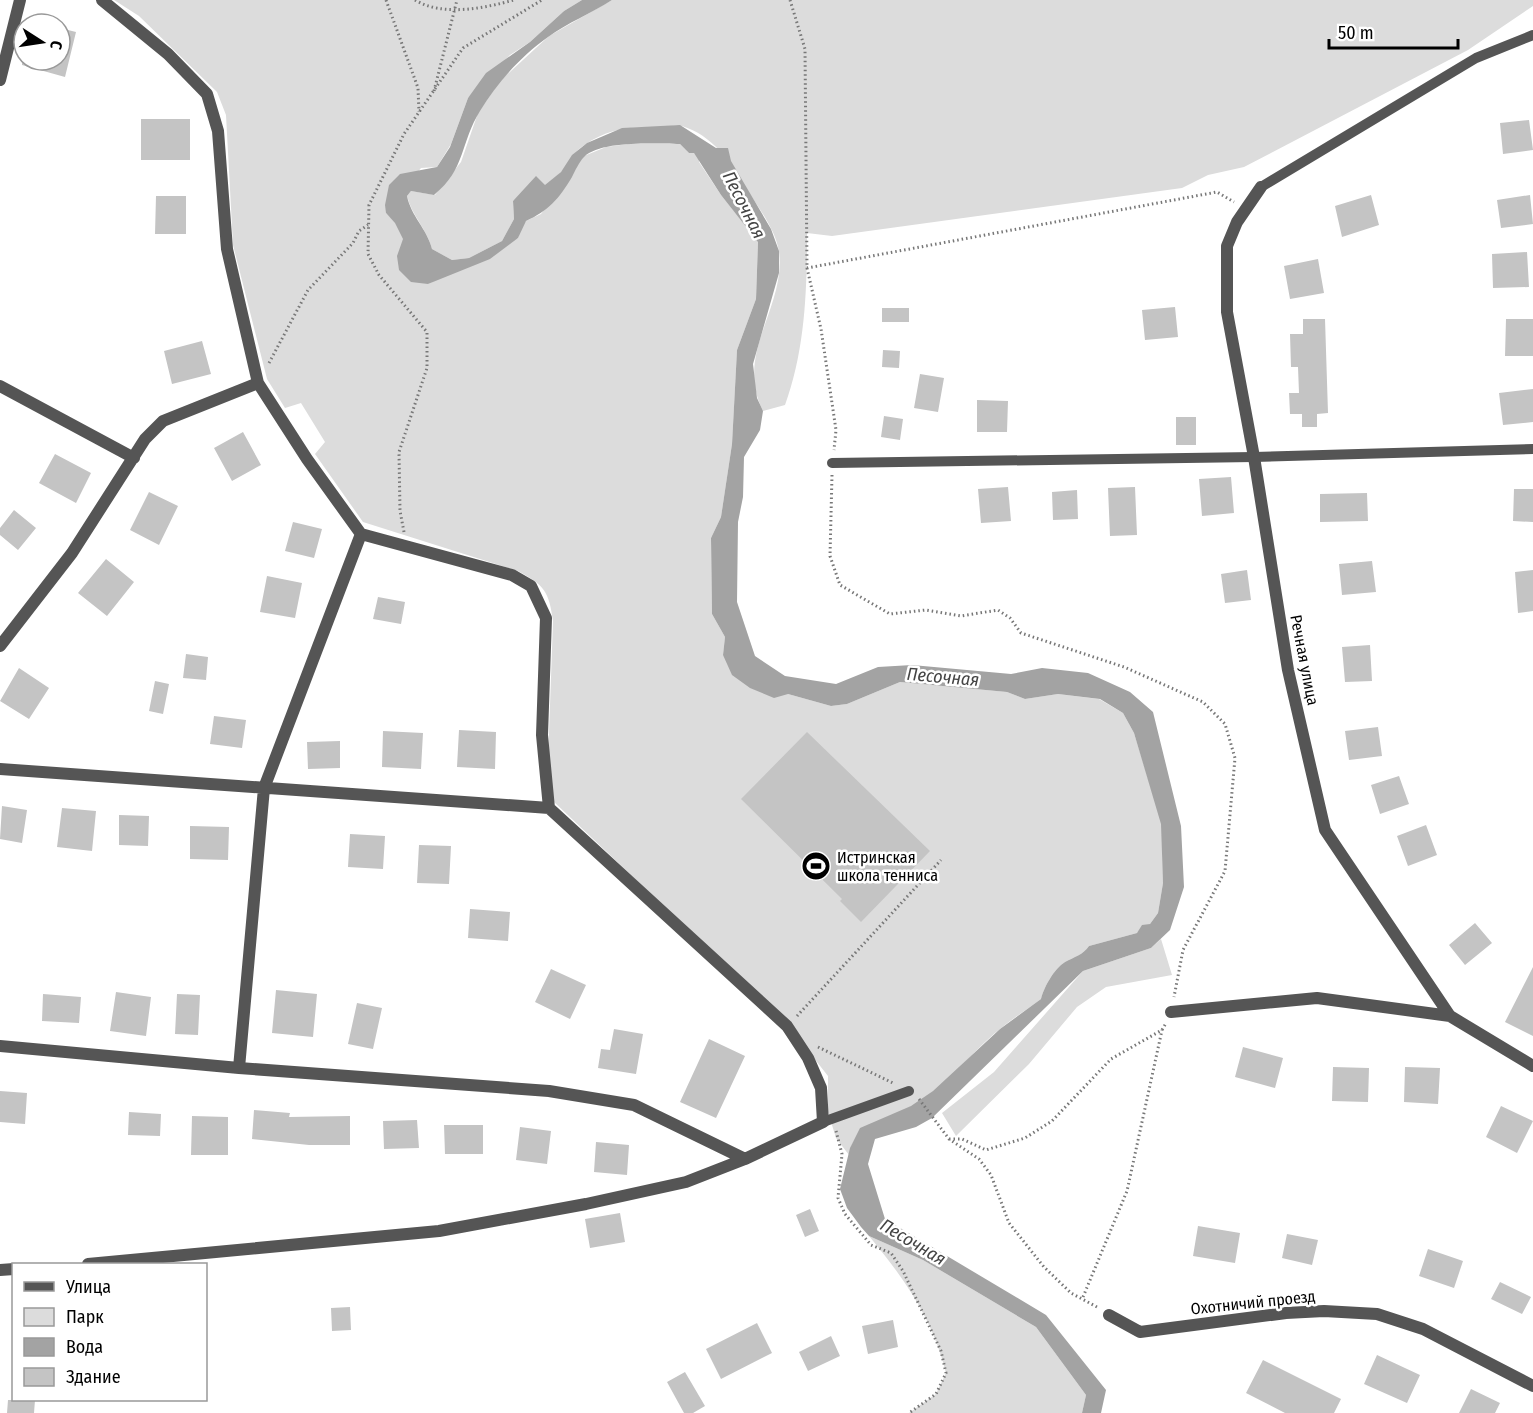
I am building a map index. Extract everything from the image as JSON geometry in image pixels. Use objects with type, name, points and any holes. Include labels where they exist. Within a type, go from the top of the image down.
[{"type":"street","points":[[0,80],[20,0]]},
{"type":"street","points":[[102,0],[168,54],[207,94],[218,131],[227,249],[258,384],[361,534],[512,575],[531,586],[546,618],[542,735],[549,808]]},
{"type":"street","name":"Речная улица","points":[[1261,187],[1246,208],[1227,246],[1227,312],[1254,457],[1288,670],[1325,830],[1450,1016],[1533,1066]]},
{"type":"street","points":[[0,646],[72,553],[145,439],[163,421],[258,384]]},
{"type":"street","points":[[0,386],[134,458]]},
{"type":"street","points":[[239,1068],[264,788],[361,534]]},
{"type":"street","points":[[0,769],[549,808],[787,1026],[808,1058],[821,1088],[823,1122],[745,1159],[686,1182],[586,1204],[439,1231],[98,1263]]},
{"type":"street","points":[[1171,1012],[1317,998],[1450,1016]]},
{"type":"street","points":[[0,1046],[239,1068],[549,1091],[634,1105],[745,1159]]},
{"type":"street","name":"Охотничий проезд","points":[[1109,1315],[1140,1332],[1286,1313],[1324,1311],[1377,1314],[1423,1329],[1533,1386]]},
{"type":"lane","points":[[1261,187],[1476,58],[1533,35]]},
{"type":"lane","points":[[832,463],[1254,457],[1533,449]]},
{"type":"lane","points":[[823,1122],[913,1094]]},
{"type":"path","points":[[386,0],[418,88],[419,114]]},
{"type":"path","points":[[415,0],[424,6],[455,9],[514,0]]},
{"type":"path","points":[[433,96],[457,0]]},
{"type":"path","points":[[408,548],[400,511],[399,452],[427,368],[428,332],[368,254],[369,205],[404,135],[464,48],[542,0]]},
{"type":"path","points":[[790,0],[805,49],[807,268],[821,329],[836,430],[832,463],[830,556],[840,585],[890,614],[926,610],[961,616],[998,610],[1010,618],[1022,633],[1124,667],[1203,702],[1225,724],[1235,758],[1225,872],[1183,950],[1171,1012],[1162,1030],[1127,1191],[1083,1297]]},
{"type":"path","points":[[807,268],[1217,192],[1246,208]]},
{"type":"path","points":[[258,384],[308,290],[346,252],[359,231],[369,224]]},
{"type":"path","points":[[787,1026],[941,860]]},
{"type":"path","points":[[949,1139],[962,1139],[986,1150],[1025,1138],[1052,1121],[1111,1059],[1133,1044],[1162,1030]]},
{"type":"path","points":[[811,1042],[913,1094],[938,1121],[949,1139],[980,1160],[991,1174],[1009,1223],[1044,1267],[1071,1293],[1083,1297],[1109,1315]]},
{"type":"path","points":[[846,1113],[836,1124],[836,1138],[842,1154],[838,1198],[845,1214],[872,1245],[891,1253],[903,1271],[941,1352],[946,1373],[936,1394],[909,1413]]},
{"type":"green space","points":[[114,0],[582,0],[564,11],[530,42],[510,55],[468,98],[451,144],[437,167],[421,168],[386,213],[395,222],[428,284],[518,238],[521,226],[541,214],[584,156],[606,147],[628,144],[680,144],[689,153],[694,153],[699,157],[699,162],[721,195],[758,241],[756,299],[737,350],[732,444],[721,517],[711,538],[712,614],[725,637],[723,655],[788,694],[831,706],[847,704],[900,682],[1007,692],[1025,699],[1058,694],[1099,699],[1123,713],[1134,733],[1162,824],[1163,883],[1158,913],[1150,924],[1137,933],[1089,946],[1081,954],[1061,965],[1044,989],[1041,999],[1000,1029],[923,1099],[864,1129],[857,1136],[849,1155],[836,1138],[828,1112],[828,1076],[784,1020],[553,801],[547,789],[553,621],[550,602],[544,590],[534,580],[518,571],[363,522],[315,454],[325,442],[301,403],[285,408],[267,379],[233,245],[226,115],[217,92],[139,16]]},
{"type":"green space","points":[[612,0],[1533,0],[1533,6],[1468,50],[1244,167],[1208,175],[1182,188],[832,236],[807,233],[804,320],[792,384],[785,405],[763,411],[756,390],[754,370],[757,350],[775,292],[779,273],[779,252],[766,219],[734,169],[720,151],[693,130],[675,125],[633,128],[593,139],[578,150],[560,173],[545,186],[538,180],[513,201],[514,219],[502,241],[469,258],[452,260],[432,249],[409,203],[407,196],[411,191],[435,195],[461,162],[478,113],[500,81],[549,36]]},
{"type":"green space","points":[[1161,939],[1172,975],[1106,987],[1077,1007],[1029,1064],[956,1136],[942,1113],[994,1072],[1083,971],[1151,948]]},
{"type":"green space","points":[[869,1236],[923,1260],[1036,1327],[1086,1395],[1082,1413],[909,1413],[936,1394],[946,1373],[933,1335],[916,1300]]},
{"type":"water","name":"Песочная","points":[[582,0],[612,0],[555,32],[519,61],[494,90],[480,111],[457,165],[444,185],[434,195],[411,191],[407,196],[432,249],[452,260],[469,258],[502,241],[514,219],[513,201],[536,176],[545,185],[561,172],[572,155],[587,143],[622,128],[680,125],[716,148],[728,148],[731,161],[771,229],[779,251],[779,273],[753,364],[757,398],[763,411],[760,430],[744,457],[743,497],[738,522],[737,602],[755,656],[785,676],[836,684],[878,667],[912,665],[1011,674],[1042,668],[1088,673],[1130,692],[1153,712],[1181,826],[1184,887],[1170,930],[1151,948],[1083,971],[932,1118],[916,1127],[875,1139],[868,1164],[885,1219],[1046,1315],[1106,1390],[1101,1413],[1082,1413],[1086,1395],[1036,1327],[923,1260],[869,1236],[847,1208],[840,1189],[850,1148],[860,1128],[911,1106],[933,1091],[1000,1029],[1041,999],[1050,979],[1065,962],[1081,954],[1089,946],[1137,933],[1142,925],[1150,924],[1158,913],[1163,883],[1161,824],[1134,733],[1123,713],[1100,699],[1058,694],[1025,699],[1007,692],[900,682],[847,704],[831,706],[788,694],[774,698],[750,688],[732,675],[723,655],[725,637],[712,614],[711,538],[721,517],[732,444],[737,350],[756,299],[758,242],[721,195],[694,153],[689,153],[680,144],[616,145],[592,152],[582,159],[558,198],[541,213],[526,221],[518,238],[490,259],[428,284],[411,282],[399,270],[397,256],[403,239],[395,223],[386,213],[385,205],[389,185],[400,174],[437,167],[450,147],[468,98],[486,73],[530,42],[564,11]]},
{"type":"building","points":[[72,31],[76,32],[72,48]]},
{"type":"building","points":[[47,72],[66,72],[65,77]]},
{"type":"building","points":[[141,119],[190,119],[190,160],[141,160]]},
{"type":"building","points":[[1529,120],[1533,150],[1503,154],[1500,123]]},
{"type":"building","points":[[1371,195],[1379,225],[1342,237],[1335,206]]},
{"type":"building","points":[[1530,195],[1533,224],[1501,228],[1497,200]]},
{"type":"building","points":[[156,196],[186,196],[186,234],[155,234]]},
{"type":"building","points":[[1527,252],[1529,287],[1493,288],[1492,254]]},
{"type":"building","points":[[1318,259],[1324,293],[1290,299],[1284,266]]},
{"type":"building","points":[[1175,307],[1178,337],[1145,340],[1142,310]]},
{"type":"building","points":[[882,308],[909,308],[909,322],[882,322]]},
{"type":"building","points":[[1303,319],[1325,319],[1328,413],[1317,414],[1317,427],[1302,427],[1302,414],[1290,414],[1289,393],[1299,393],[1298,367],[1291,367],[1290,334],[1303,334]]},
{"type":"building","points":[[1506,319],[1533,319],[1533,356],[1505,356]]},
{"type":"building","points":[[202,341],[211,374],[172,384],[164,351]]},
{"type":"building","points":[[883,350],[900,351],[899,368],[882,367]]},
{"type":"building","points":[[920,374],[944,378],[938,412],[914,408]]},
{"type":"building","points":[[1533,389],[1533,422],[1503,425],[1499,393]]},
{"type":"building","points":[[977,400],[1008,401],[1007,432],[977,432]]},
{"type":"building","points":[[884,416],[903,419],[900,440],[881,437]]},
{"type":"building","points":[[1176,417],[1196,417],[1196,445],[1176,445]]},
{"type":"building","points":[[243,432],[261,465],[232,481],[214,448]]},
{"type":"building","points":[[55,454],[91,473],[76,503],[39,483]]},
{"type":"building","points":[[1231,477],[1234,513],[1202,516],[1199,479]]},
{"type":"building","points":[[1008,487],[1011,521],[981,523],[978,489]]},
{"type":"building","points":[[1135,487],[1137,535],[1110,536],[1108,488]]},
{"type":"building","points":[[1514,489],[1533,489],[1533,522],[1513,521]]},
{"type":"building","points":[[1077,490],[1078,519],[1053,520],[1052,492]]},
{"type":"building","points":[[149,492],[178,506],[159,545],[130,530]]},
{"type":"building","points":[[1367,493],[1368,521],[1320,522],[1320,494]]},
{"type":"building","points":[[14,510],[36,528],[18,550],[0,535],[0,528]]},
{"type":"building","points":[[293,522],[322,529],[314,558],[285,551]]},
{"type":"building","points":[[106,559],[134,582],[107,616],[78,593]]},
{"type":"building","points":[[1372,561],[1376,592],[1342,595],[1339,564]]},
{"type":"building","points":[[1247,570],[1251,600],[1225,603],[1221,574]]},
{"type":"building","points":[[1533,570],[1533,611],[1518,613],[1515,572]]},
{"type":"building","points":[[267,576],[302,583],[295,618],[260,612]]},
{"type":"building","points":[[378,597],[405,602],[401,624],[373,619]]},
{"type":"building","points":[[1370,645],[1372,681],[1345,682],[1342,647]]},
{"type":"building","points":[[186,654],[208,657],[206,680],[183,678]]},
{"type":"building","points":[[19,668],[49,688],[29,719],[0,701]]},
{"type":"building","points":[[155,681],[169,684],[163,714],[149,711]]},
{"type":"building","points":[[214,716],[246,720],[242,748],[210,744]]},
{"type":"building","points":[[1378,727],[1382,756],[1349,760],[1345,731]]},
{"type":"building","points":[[459,730],[496,732],[495,769],[457,767]]},
{"type":"building","points":[[383,731],[423,733],[421,769],[382,767]]},
{"type":"building","points":[[807,732],[930,851],[861,922],[840,901],[842,899],[741,799]]},
{"type":"building","points":[[340,741],[340,768],[308,769],[307,742]]},
{"type":"building","points":[[1399,776],[1409,804],[1380,814],[1371,785]]},
{"type":"building","points":[[2,806],[27,810],[22,843],[0,839]]},
{"type":"building","points":[[62,808],[96,811],[92,851],[57,847]]},
{"type":"building","points":[[119,815],[149,816],[148,846],[119,845]]},
{"type":"building","points":[[1426,825],[1437,855],[1408,866],[1397,836]]},
{"type":"building","points":[[190,826],[229,827],[228,860],[190,859]]},
{"type":"building","points":[[350,834],[385,836],[383,869],[348,867]]},
{"type":"building","points":[[419,845],[451,846],[449,884],[417,883]]},
{"type":"building","points":[[470,909],[510,912],[508,941],[468,938]]},
{"type":"building","points":[[1475,923],[1492,943],[1465,965],[1449,945]]},
{"type":"building","points":[[1533,967],[1533,1036],[1505,1022]]},
{"type":"building","points":[[551,969],[586,985],[570,1019],[535,1002]]},
{"type":"building","points":[[276,990],[317,994],[313,1037],[272,1033]]},
{"type":"building","points":[[116,992],[151,997],[146,1036],[110,1031]]},
{"type":"building","points":[[43,994],[81,997],[79,1023],[42,1021]]},
{"type":"building","points":[[177,994],[200,995],[198,1035],[175,1034]]},
{"type":"building","points":[[357,1003],[382,1008],[373,1049],[348,1044]]},
{"type":"building","points":[[614,1029],[643,1034],[636,1074],[598,1068],[601,1049],[610,1050]]},
{"type":"building","points":[[709,1039],[745,1056],[716,1118],[680,1102]]},
{"type":"building","points":[[1243,1047],[1283,1058],[1275,1088],[1235,1077]]},
{"type":"building","points":[[1333,1067],[1369,1068],[1368,1102],[1332,1101]]},
{"type":"building","points":[[1405,1067],[1440,1068],[1438,1104],[1404,1102]]},
{"type":"building","points":[[0,1091],[27,1093],[25,1124],[0,1122]]},
{"type":"building","points":[[1501,1106],[1533,1121],[1517,1153],[1486,1137]]},
{"type":"building","points":[[254,1110],[290,1113],[289,1117],[350,1116],[350,1145],[309,1145],[252,1139]]},
{"type":"building","points":[[129,1112],[161,1114],[160,1136],[128,1135]]},
{"type":"building","points":[[192,1116],[228,1117],[228,1155],[191,1155]]},
{"type":"building","points":[[417,1120],[419,1148],[384,1149],[383,1121]]},
{"type":"building","points":[[444,1125],[483,1125],[483,1154],[445,1154]]},
{"type":"building","points":[[520,1127],[551,1131],[547,1164],[516,1160]]},
{"type":"building","points":[[596,1142],[629,1145],[627,1175],[594,1172]]},
{"type":"building","points":[[810,1209],[819,1231],[805,1237],[796,1215]]},
{"type":"building","points":[[620,1213],[625,1242],[590,1248],[585,1219]]},
{"type":"building","points":[[1198,1226],[1240,1233],[1235,1263],[1193,1256]]},
{"type":"building","points":[[1287,1234],[1318,1240],[1312,1265],[1282,1258]]},
{"type":"building","points":[[1428,1249],[1463,1261],[1454,1288],[1419,1276]]},
{"type":"building","points":[[1500,1282],[1531,1297],[1522,1314],[1491,1299]]},
{"type":"building","points":[[350,1307],[351,1330],[332,1331],[331,1308]]},
{"type":"building","points":[[893,1320],[898,1347],[868,1354],[862,1326]]},
{"type":"building","points":[[757,1323],[772,1353],[721,1379],[706,1349]]},
{"type":"building","points":[[831,1336],[840,1356],[808,1371],[799,1352]]},
{"type":"building","points":[[1377,1355],[1420,1375],[1407,1403],[1364,1384]]},
{"type":"building","points":[[1263,1360],[1341,1399],[1334,1413],[1285,1413],[1246,1393]]},
{"type":"building","points":[[685,1372],[705,1406],[693,1413],[684,1413],[667,1382]]},
{"type":"building","points":[[1471,1389],[1500,1403],[1495,1413],[1459,1413]]},
{"type":"building","points":[[8,1400],[35,1401],[34,1413],[7,1413]]},
{"type":"place","name":"Истринская школа тенниса","points":[[816,866]]}]
